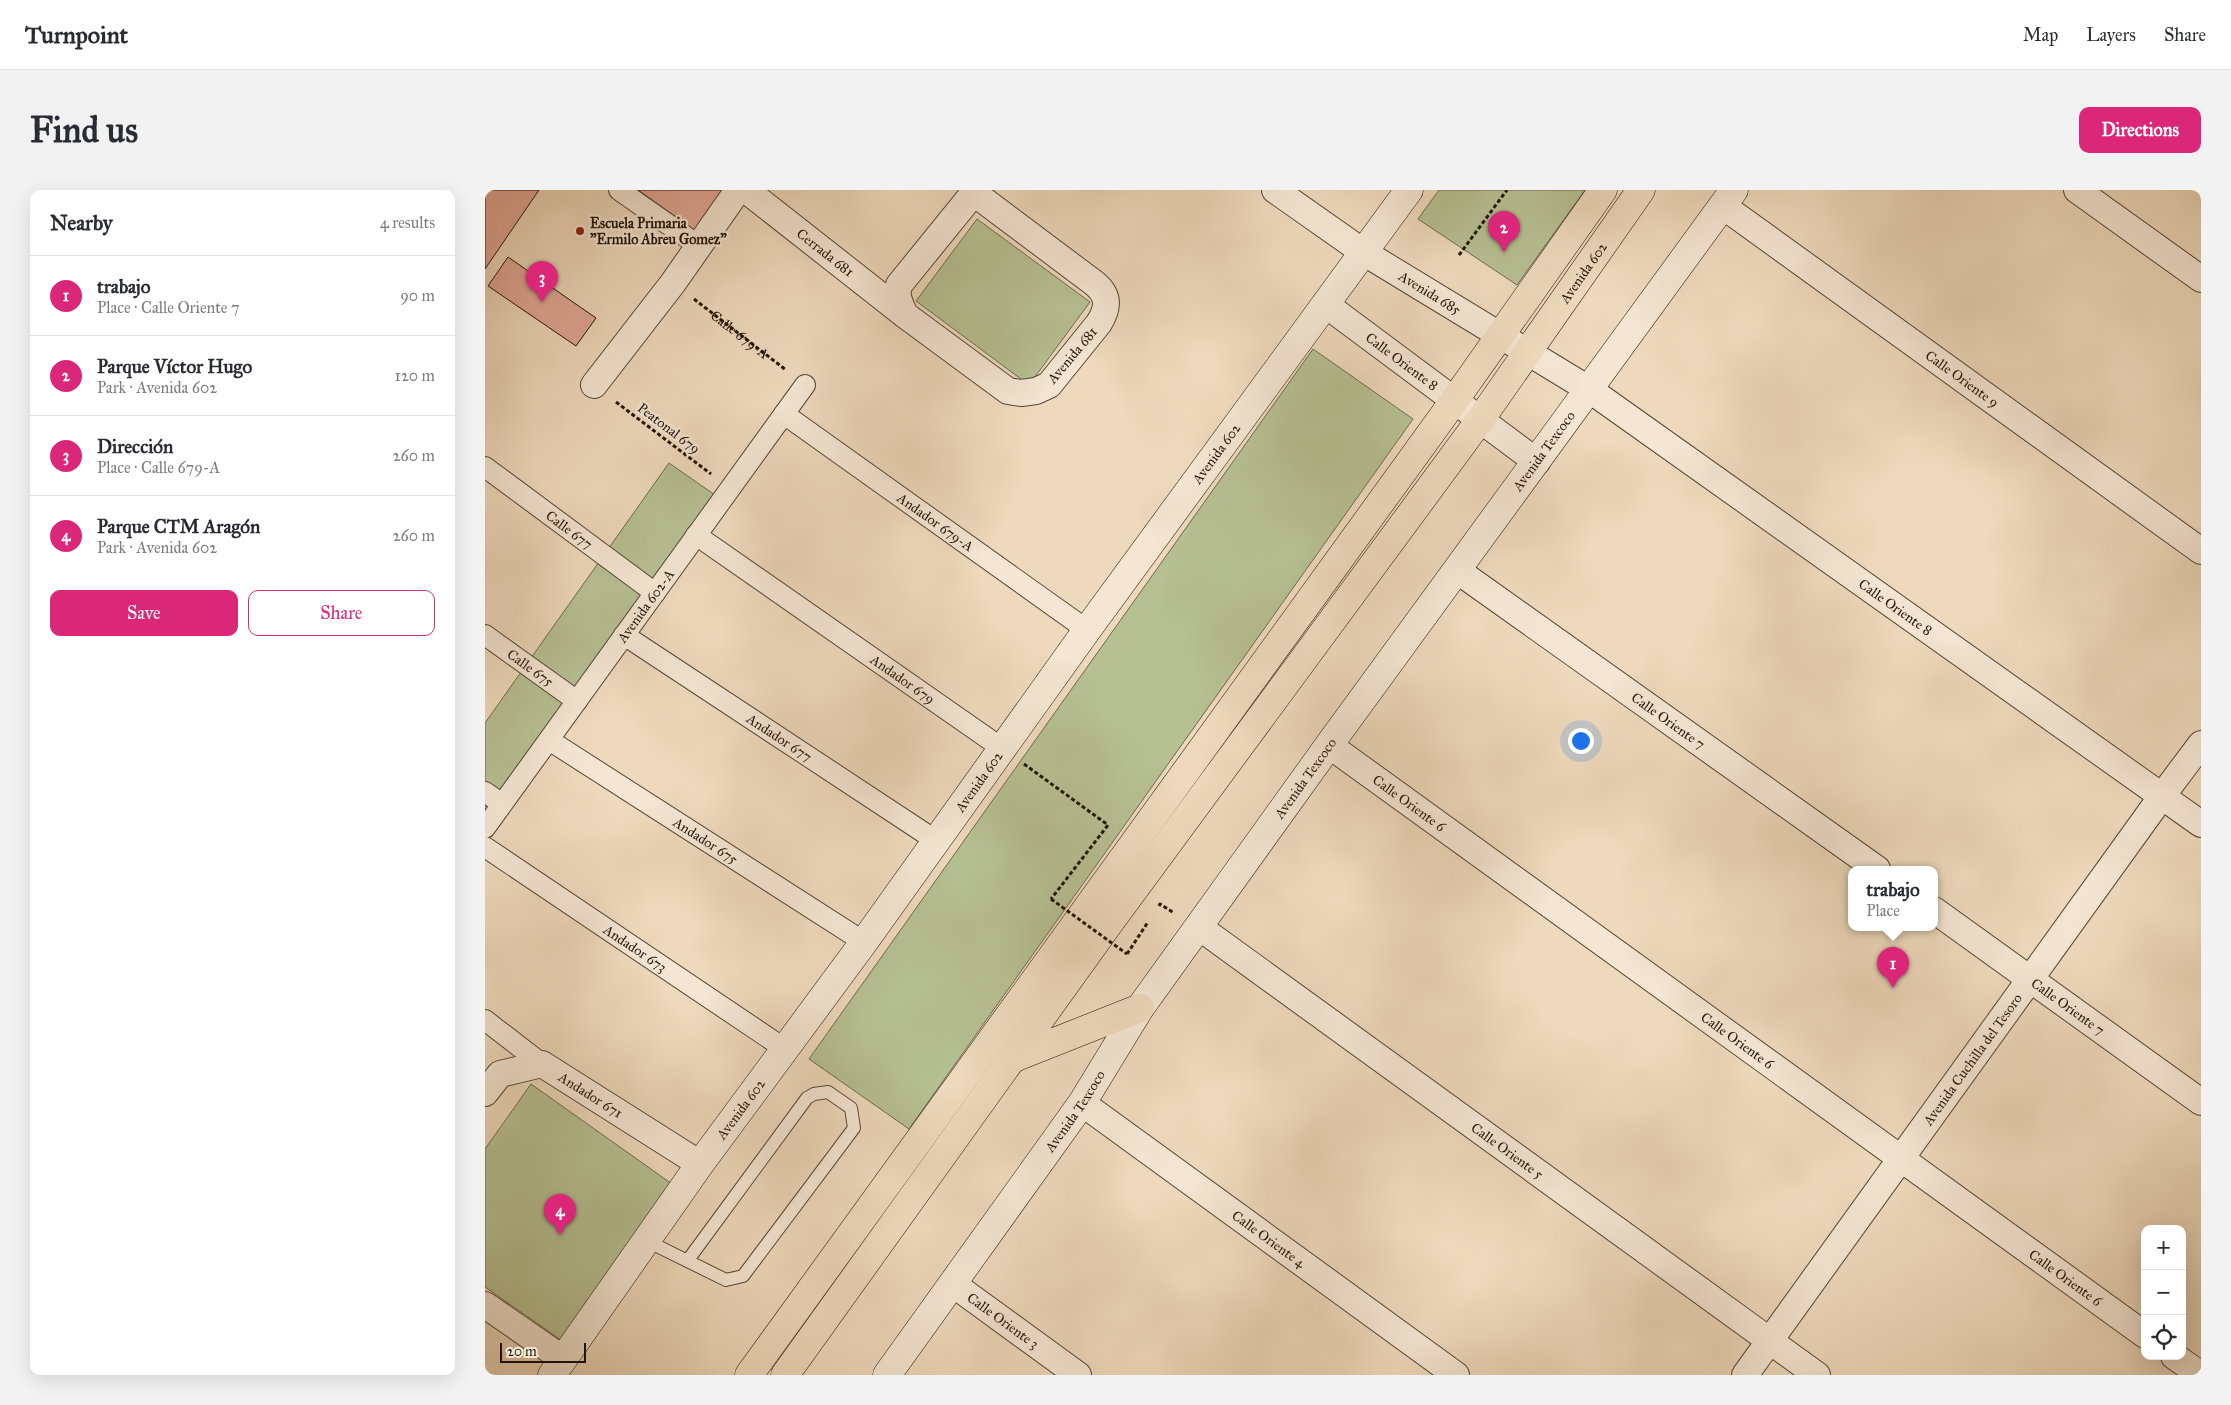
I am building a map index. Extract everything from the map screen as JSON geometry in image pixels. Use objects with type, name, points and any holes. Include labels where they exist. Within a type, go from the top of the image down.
[{"type":"main road","name":"Avenida 602","points":[[557,1367],[700,1164],[864,942],[935,840],[1003,749],[1087,630],[1409,190]]},
{"type":"main road","points":[[749,1375],[1454,401],[1603,190]]},
{"type":"main road","name":"Avenida 602","points":[[785,1375],[1122,906],[1480,420],[1641,190]]},
{"type":"main road","name":"Avenida Texcoco","points":[[887,1375],[1082,1103],[1140,1008],[1329,745],[1729,198]]},
{"type":"main road","points":[[1014,1058],[1140,1008]]},
{"type":"street","points":[[619,190],[699,246]]},
{"type":"street","points":[[594,385],[673,283],[739,190]]},
{"type":"street","name":"Cerrada 681","points":[[746,190],[905,315]]},
{"type":"street","name":"Avenida 685","points":[[1275,190],[1363,252],[1526,353],[1590,390]]},
{"type":"street","points":[[2077,190],[2201,279]]},
{"type":"street","points":[[905,315],[898,299],[899,285],[975,191]]},
{"type":"street","name":"Avenida 681","points":[[905,315],[1007,391],[1021,393],[1036,391],[1049,385],[1105,312],[1107,301],[1102,289],[975,191]]},
{"type":"street","name":"Calle Oriente 9","points":[[1729,198],[2201,551]]},
{"type":"street","name":"Calle Oriente 8","points":[[1325,304],[1480,420]]},
{"type":"street","name":"Avenida 602-A","points":[[485,828],[805,384]]},
{"type":"street","name":"Calle Oriente 8","points":[[1590,390],[2201,824]]},
{"type":"street","name":"Andador 679-A","points":[[784,414],[1087,630]]},
{"type":"street","points":[[1480,420],[1537,462]]},
{"type":"street","name":"Calle 677","points":[[485,467],[655,593]]},
{"type":"street","name":"Andador 679","points":[[697,535],[1003,749]]},
{"type":"street","name":"Calle Oriente 7","points":[[1458,571],[1873,866]]},
{"type":"street","name":"Calle 675","points":[[485,635],[577,701]]},
{"type":"street","name":"Andador 677","points":[[624,635],[935,840]]},
{"type":"street","name":"Andador 675","points":[[549,740],[864,942]]},
{"type":"street","name":"Avenida Cuchilla del Tesoro","points":[[1745,1375],[2201,744]]},
{"type":"street","name":"Calle Oriente 6","points":[[1329,745],[2141,1332]]},
{"type":"street","points":[[485,792],[502,804]]},
{"type":"street","name":"Andador 673","points":[[485,847],[785,1049]]},
{"type":"street","name":"Calle Oriente 7","points":[[1938,913],[2201,1102]]},
{"type":"street","name":"Calle Oriente 5","points":[[1199,927],[1817,1375]]},
{"type":"street","name":"Andador 671","points":[[485,1020],[542,1064],[700,1164]]},
{"type":"street","points":[[485,1093],[500,1074],[542,1064]]},
{"type":"street","name":"Calle Oriente 4","points":[[1082,1103],[1456,1375]]},
{"type":"street","name":"Calle Oriente 3","points":[[953,1284],[1078,1375]]},
{"type":"street","points":[[485,1305],[557,1367]]},
{"type":"street","points":[[2180,1360],[2201,1375]]},
{"type":"lane","points":[[647,1241],[726,1280],[743,1276],[854,1128],[851,1108],[828,1092],[814,1094],[807,1098],[688,1260]]},
{"type":"path","points":[[1459,255],[1507,190]]},
{"type":"path","name":"Calle 679-A","points":[[673,283],[805,384]]},
{"type":"path","name":"Peatonal 679","points":[[594,385],[730,489]]},
{"type":"path","points":[[1003,749],[1108,825],[1051,899],[1127,954],[1149,921]]},
{"type":"path","points":[[1154,913],[1160,904]]},
{"type":"green space","points":[[1439,190],[1585,190],[1517,285],[1418,219]]},
{"type":"green space","points":[[977,219],[1090,302],[1029,385],[916,301]]},
{"type":"green space","points":[[1313,349],[1413,419],[909,1129],[809,1059]]},
{"type":"green space","points":[[669,463],[715,495],[485,820],[485,723]]},
{"type":"green space","points":[[531,1084],[672,1184],[561,1340],[485,1287],[485,1149]]},
{"type":"building","points":[[485,190],[539,190],[485,269]]},
{"type":"building","points":[[638,190],[723,190],[694,230]]},
{"type":"building","points":[[508,257],[596,318],[576,346],[488,286]]},
{"type":"place","name":"Escuela Primaria \"Ermilo Abreu Gomez\"","points":[[580,231]]},
{"type":"place","name":"Parque Víctor Hugo","points":[[1504,252]]},
{"type":"place","name":"Dirección","points":[[542,302]]},
{"type":"place","name":"trabajo","points":[[1893,988]]},
{"type":"place","name":"Parque CTM Aragón","points":[[560,1235]]}]
